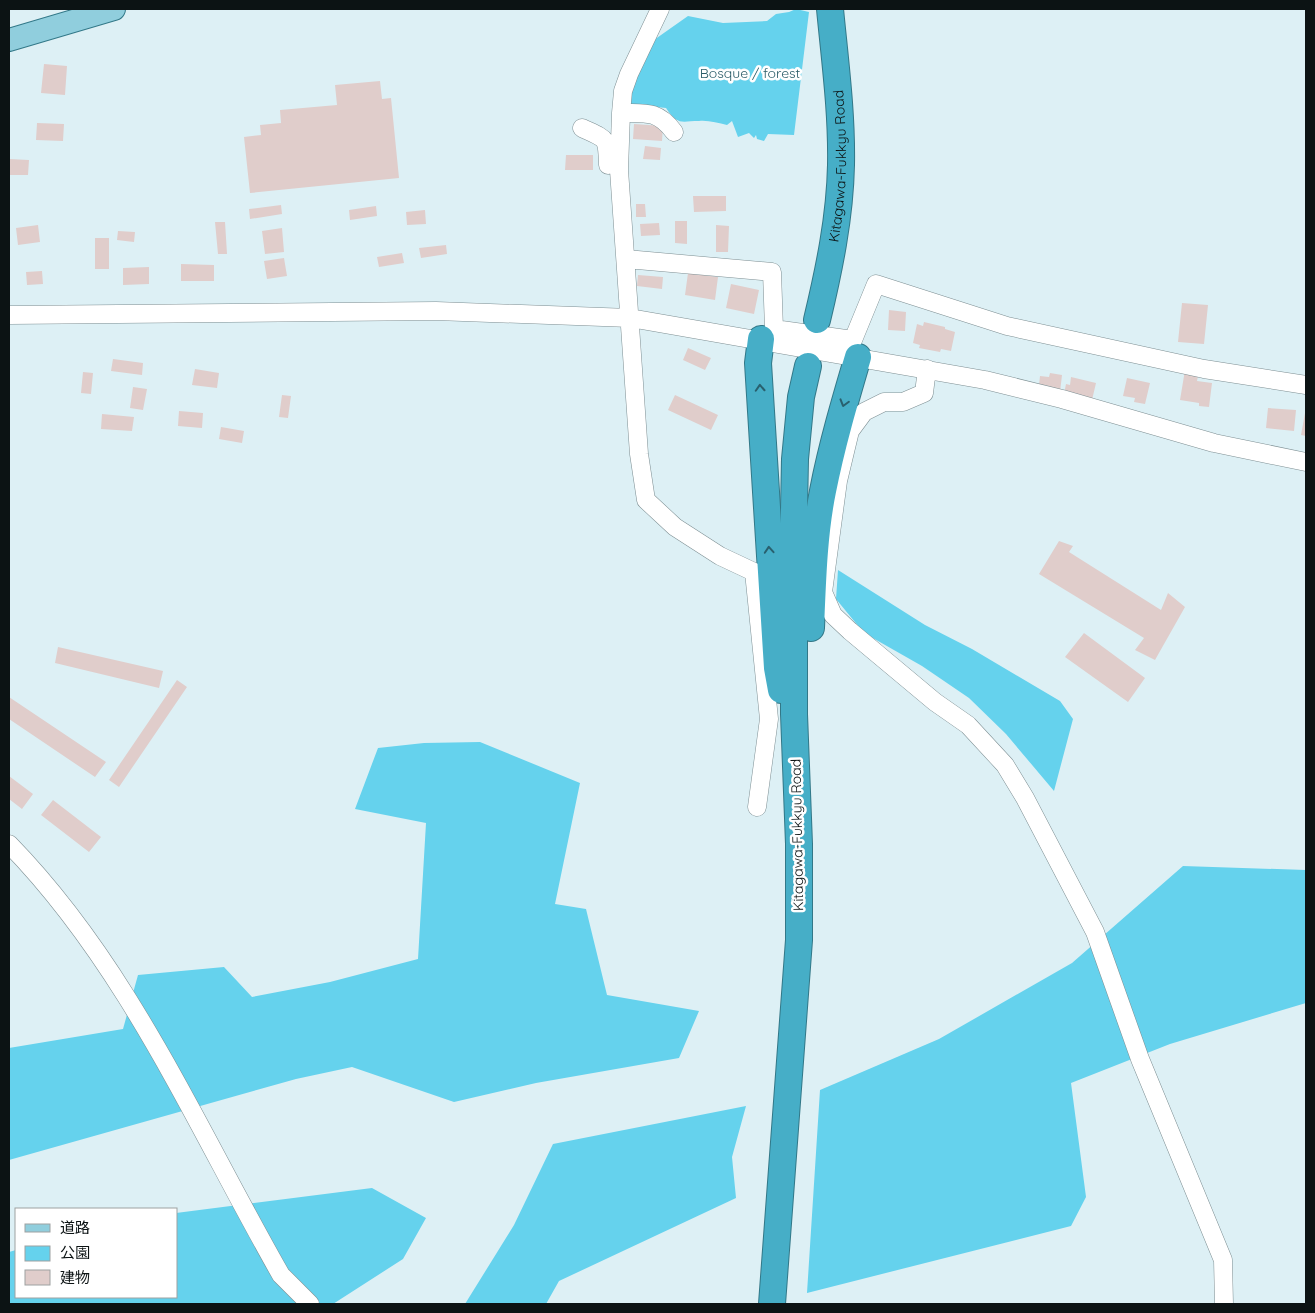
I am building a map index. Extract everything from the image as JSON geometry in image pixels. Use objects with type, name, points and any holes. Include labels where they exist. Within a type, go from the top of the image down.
[{"type":"highway","name":"Kitagawa-Fukkyu Road","points":[[817,320],[828,276],[842,167],[838,93],[830,9]]},
{"type":"highway","points":[[761,339],[758,363],[776,668],[796,772]]},
{"type":"highway","points":[[796,772],[807,708],[813,585],[822,492],[841,413],[858,357]]},
{"type":"highway","name":"Kitagawa-Fukkyu Road","points":[[772,1304],[798,940],[800,844],[794,714],[795,459],[801,397],[808,366]]},
{"type":"main road","points":[[9,40],[72,15],[114,9]]},
{"type":"street","points":[[660,9],[629,74],[623,91],[620,112],[618,170],[639,454],[646,500],[674,527],[720,556],[754,572],[769,719],[757,807]]},
{"type":"street","points":[[620,112],[651,114],[661,117],[674,132]]},
{"type":"street","points":[[582,128],[605,139],[609,171],[618,170]]},
{"type":"street","points":[[626,259],[772,272],[774,329],[853,340],[876,284],[1006,326],[1204,369],[1306,385]]},
{"type":"street","points":[[9,315],[436,311],[630,318],[761,339],[985,380],[1062,399],[1214,442],[1306,462]]},
{"type":"street","points":[[927,369],[924,393],[903,402],[884,402],[864,412],[850,431],[838,481],[823,592],[833,615],[850,631],[935,702],[968,725],[1005,765],[1025,798],[1095,932],[1140,1059],[1223,1260],[1224,1304]]},
{"type":"street","points":[[9,844],[42,878],[142,1020],[281,1275],[310,1304]]},
{"type":"green space","name":"Bosque / forest","points":[[796,9],[809,12],[794,135],[768,134],[764,141],[757,139],[756,135],[754,138],[749,133],[738,137],[732,121],[727,125],[706,121],[684,122],[674,118],[666,108],[638,105],[617,118],[644,47],[688,16],[723,23],[767,21],[776,14]]},
{"type":"green space","points":[[838,570],[925,625],[972,649],[1060,701],[1073,719],[1054,791],[1006,734],[969,698],[922,666],[864,633],[836,599]]},
{"type":"green space","points":[[480,742],[580,783],[555,904],[586,909],[607,995],[699,1011],[679,1058],[536,1083],[454,1102],[352,1067],[296,1079],[9,1160],[9,1048],[123,1029],[138,975],[224,967],[252,997],[330,982],[418,959],[426,823],[355,809],[378,748],[424,743]]},
{"type":"green space","points":[[1183,866],[1306,870],[1306,1003],[1170,1044],[1071,1083],[1086,1197],[1071,1226],[807,1293],[820,1090],[939,1039],[1072,963]]},
{"type":"green space","points":[[746,1106],[732,1157],[736,1198],[559,1281],[546,1304],[465,1304],[514,1225],[553,1144]]},
{"type":"green space","points":[[372,1188],[426,1218],[403,1259],[333,1304],[9,1304],[9,1252],[15,1250],[15,1298],[178,1298],[178,1213]]},
{"type":"building","points":[[44,64],[67,66],[65,95],[41,93]]},
{"type":"building","points":[[380,81],[382,99],[391,98],[399,178],[250,193],[244,137],[261,135],[260,125],[281,123],[280,110],[337,105],[335,85]]},
{"type":"building","points":[[37,123],[64,124],[63,141],[36,140]]},
{"type":"building","points":[[634,124],[663,126],[662,141],[633,139]]},
{"type":"building","points":[[645,146],[661,148],[660,160],[643,159]]},
{"type":"building","points":[[566,155],[593,155],[593,170],[565,170]]},
{"type":"building","points":[[9,159],[29,160],[28,175],[9,175]]},
{"type":"building","points":[[693,196],[726,196],[726,211],[694,212]]},
{"type":"building","points":[[636,204],[645,204],[646,217],[636,217]]},
{"type":"building","points":[[281,205],[282,214],[250,219],[249,209]]},
{"type":"building","points":[[376,206],[377,216],[350,220],[349,210]]},
{"type":"building","points":[[425,210],[426,224],[407,225],[406,212]]},
{"type":"building","points":[[675,221],[687,221],[687,244],[675,243]]},
{"type":"building","points":[[215,222],[225,222],[227,254],[218,254]]},
{"type":"building","points":[[659,223],[660,235],[641,236],[640,224]]},
{"type":"building","points":[[38,225],[40,242],[18,245],[16,228]]},
{"type":"building","points":[[716,225],[729,226],[728,252],[716,252]]},
{"type":"building","points":[[282,228],[284,252],[265,254],[262,231]]},
{"type":"building","points":[[118,231],[135,232],[134,242],[117,240]]},
{"type":"building","points":[[95,238],[109,238],[109,269],[95,269]]},
{"type":"building","points":[[446,245],[447,254],[421,258],[419,248]]},
{"type":"building","points":[[402,253],[404,263],[379,267],[377,257]]},
{"type":"building","points":[[284,258],[287,276],[267,279],[264,261]]},
{"type":"building","points":[[181,264],[214,265],[214,281],[181,281]]},
{"type":"building","points":[[149,267],[149,284],[123,285],[123,268]]},
{"type":"building","points":[[42,271],[43,284],[27,285],[26,272]]},
{"type":"building","points":[[688,273],[718,277],[715,300],[685,295]]},
{"type":"building","points":[[638,275],[663,277],[662,289],[637,286]]},
{"type":"building","points":[[731,284],[759,290],[754,314],[726,308]]},
{"type":"building","points":[[1182,303],[1208,305],[1204,344],[1178,342]]},
{"type":"building","points":[[889,310],[906,312],[905,331],[888,330]]},
{"type":"building","points":[[924,322],[945,327],[945,329],[955,332],[951,351],[941,349],[940,352],[919,348],[920,345],[913,343],[917,324],[923,326]]},
{"type":"building","points":[[688,348],[711,358],[705,370],[683,360]]},
{"type":"building","points":[[113,359],[143,363],[142,375],[111,371]]},
{"type":"building","points":[[195,369],[219,373],[217,388],[192,385]]},
{"type":"building","points":[[1185,370],[1199,371],[1197,381],[1212,383],[1209,407],[1199,406],[1199,403],[1180,400]]},
{"type":"building","points":[[83,372],[93,373],[91,394],[81,393]]},
{"type":"building","points":[[1050,373],[1062,375],[1060,392],[1048,390],[1049,386],[1039,385],[1040,376],[1049,377]]},
{"type":"building","points":[[1071,377],[1096,383],[1092,400],[1064,394],[1066,384],[1070,385]]},
{"type":"building","points":[[1127,378],[1150,383],[1145,404],[1134,402],[1135,398],[1123,396]]},
{"type":"building","points":[[133,387],[147,389],[143,410],[130,408]]},
{"type":"building","points":[[282,395],[291,396],[288,418],[279,417]]},
{"type":"building","points":[[675,395],[718,415],[711,430],[668,410]]},
{"type":"building","points":[[1268,408],[1296,410],[1294,431],[1266,428]]},
{"type":"building","points":[[179,411],[203,413],[202,428],[178,426]]},
{"type":"building","points":[[1306,413],[1306,436],[1301,435]]},
{"type":"building","points":[[102,414],[134,417],[132,431],[101,429]]},
{"type":"building","points":[[221,427],[244,431],[242,443],[219,439]]},
{"type":"building","points":[[1059,541],[1073,546],[1069,552],[1161,610],[1168,593],[1185,607],[1155,660],[1135,650],[1144,638],[1039,574]]},
{"type":"building","points":[[1084,633],[1145,678],[1128,702],[1065,657]]},
{"type":"building","points":[[58,647],[163,671],[159,688],[55,663]]},
{"type":"building","points":[[177,680],[187,687],[119,787],[109,780]]},
{"type":"building","points":[[9,697],[106,762],[95,777],[9,719]]},
{"type":"building","points":[[9,776],[33,794],[22,809],[9,799]]},
{"type":"building","points":[[53,800],[101,837],[89,852],[41,815]]}]
